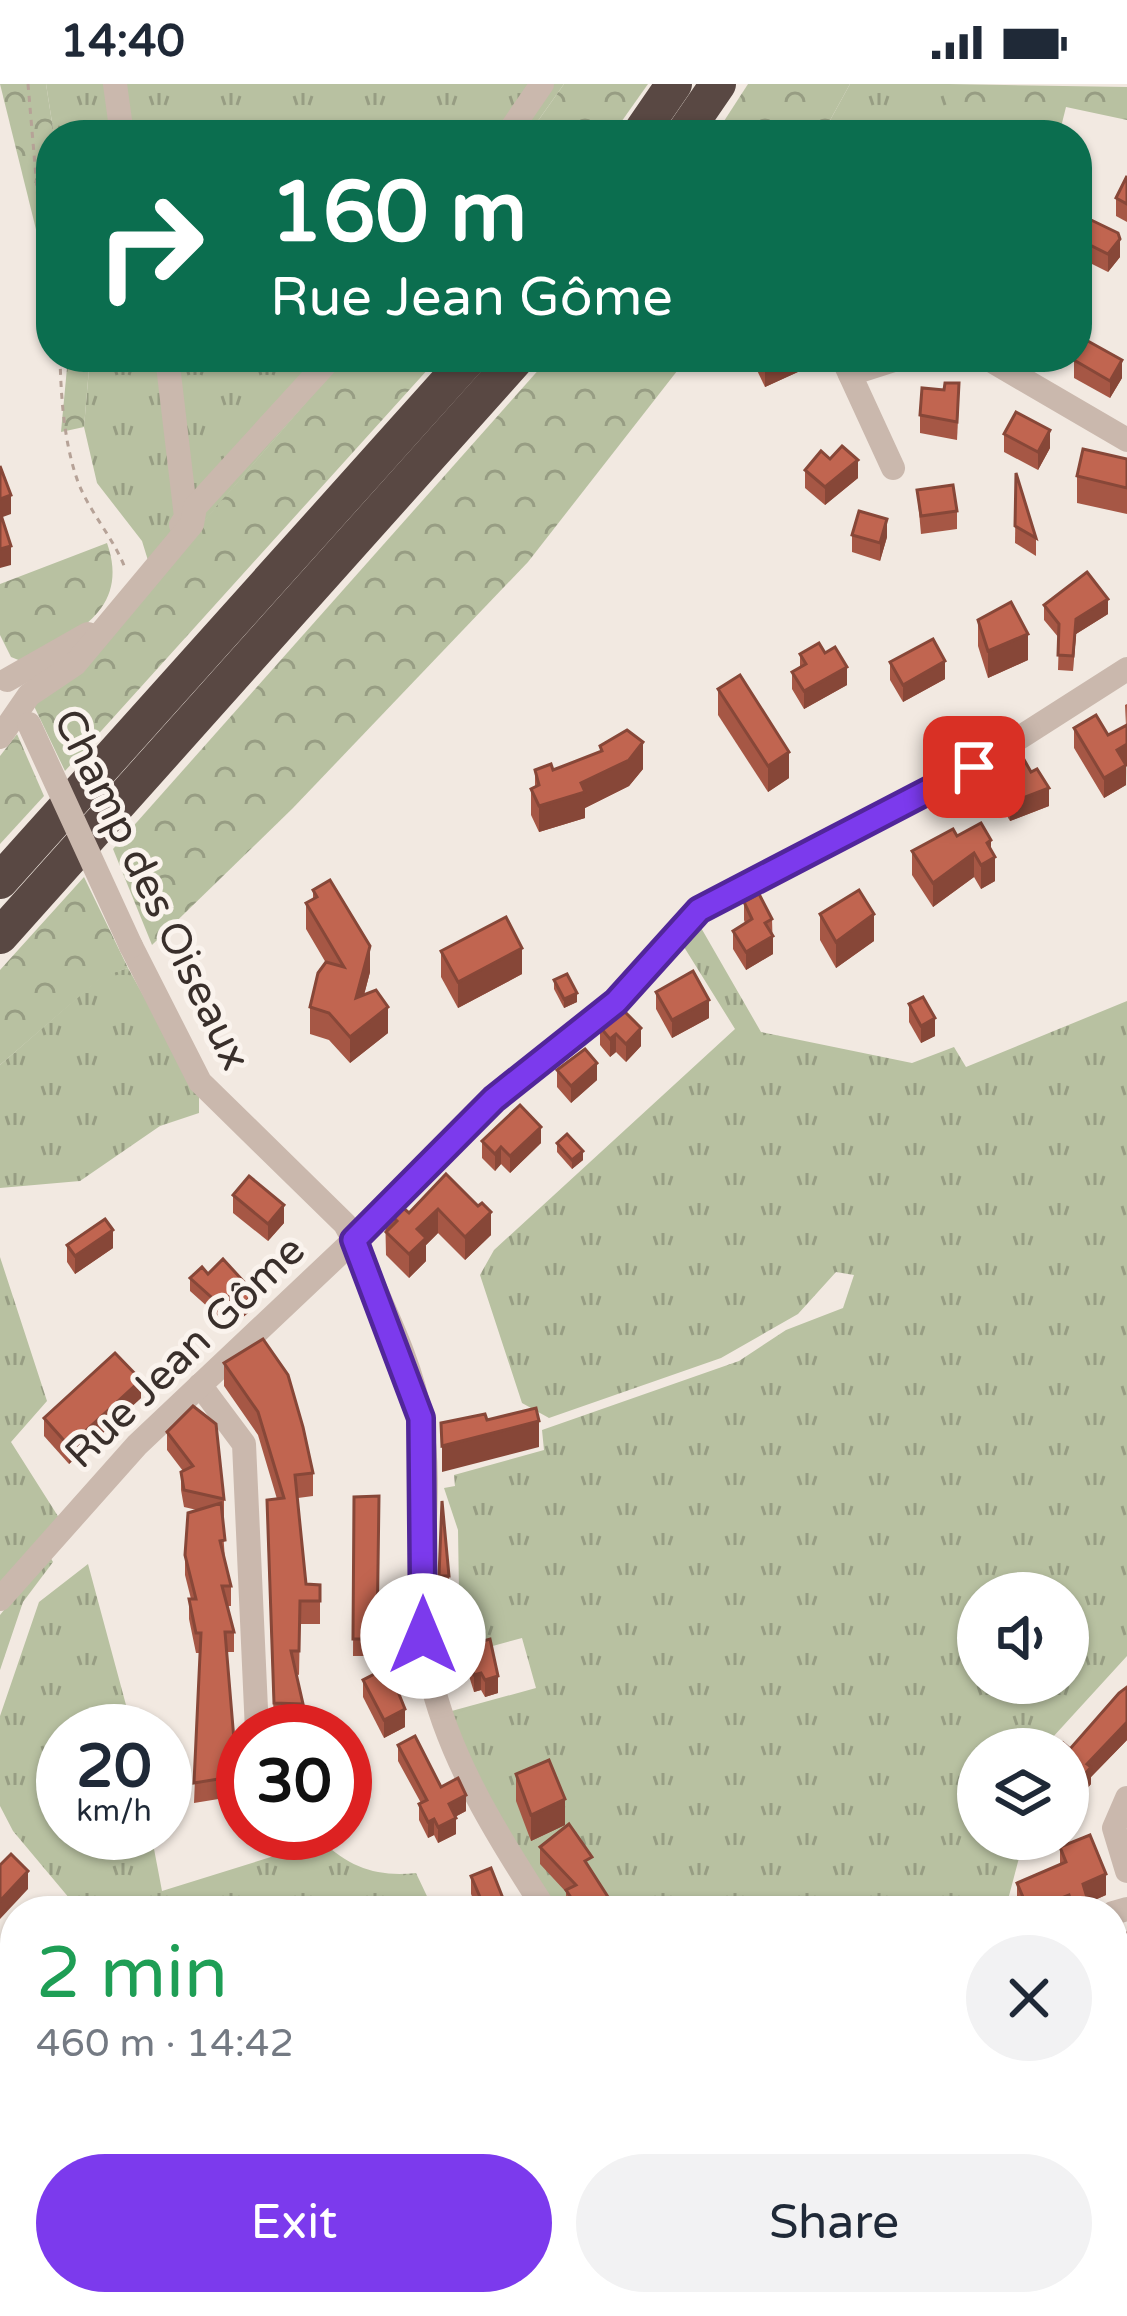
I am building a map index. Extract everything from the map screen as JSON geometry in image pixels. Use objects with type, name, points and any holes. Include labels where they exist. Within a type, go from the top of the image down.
[{"type":"highway","points":[[649,120],[674,84]]},
{"type":"highway","points":[[693,120],[718,84]]},
{"type":"highway","points":[[0,880],[457,372]]},
{"type":"highway","points":[[0,936],[505,372]]},
{"type":"street","points":[[116,84],[120,120]]},
{"type":"street","points":[[517,120],[542,84]]},
{"type":"street","points":[[4,671],[79,644],[186,517],[169,372]]},
{"type":"street","points":[[0,737],[25,717],[29,695],[75,664],[192,524],[195,507],[318,372]]},
{"type":"street","points":[[849,372],[893,468]]},
{"type":"street","points":[[1011,372],[1127,440]]},
{"type":"street","name":"Rue Jean Gôme","points":[[0,1599],[137,1445],[354,1240],[484,1107],[616,1002],[699,910],[953,779],[1127,669]]},
{"type":"street","name":"Champ des Oiseaux","points":[[4,671],[131,946],[200,1082],[345,1224],[354,1240]]},
{"type":"street","points":[[354,1240],[421,1418],[423,1636],[430,1678],[443,1722],[509,1855],[536,1896]]},
{"type":"street","points":[[200,1385],[244,1444],[256,1704]]},
{"type":"street","points":[[1127,1798],[1114,1828],[1127,1871]]},
{"type":"path","points":[[28,84],[36,177]]},
{"type":"path","points":[[60,372],[78,482],[114,539],[132,586]]},
{"type":"green space","points":[[0,84],[46,84],[52,120],[36,120],[36,229]]},
{"type":"green space","points":[[46,84],[564,84],[539,120],[52,120]]},
{"type":"green space","points":[[564,84],[648,84],[623,120],[539,120]]},
{"type":"green space","points":[[748,84],[850,84],[830,120],[725,120]]},
{"type":"green space","points":[[850,84],[949,84],[949,107],[1066,107],[1063,120],[830,120]]},
{"type":"green space","points":[[949,84],[1127,87],[1127,120],[1066,107],[949,107]]},
{"type":"green space","points":[[67,372],[89,372],[84,427],[61,432]]},
{"type":"green space","points":[[89,372],[332,372],[154,580],[142,541],[97,483],[84,427]]},
{"type":"green space","points":[[332,372],[425,372],[65,771],[33,704],[73,673]]},
{"type":"green space","points":[[537,372],[676,372],[528,562],[293,808],[152,945],[113,849]]},
{"type":"green space","points":[[107,543],[112,567],[104,604],[60,642],[21,661],[11,657],[0,635],[0,584]]},
{"type":"green space","points":[[17,734],[44,796],[0,844],[0,756]]},
{"type":"green space","points":[[84,877],[128,968],[102,977],[0,1065],[0,970]]},
{"type":"green space","points":[[700,926],[761,1032],[912,1063],[954,1047],[966,1067],[1127,1001],[1127,1656],[1089,1698],[1089,1572],[957,1572],[957,1704],[1083,1704],[1061,1728],[957,1728],[957,1860],[1018,1860],[1009,1896],[541,1896],[514,1857],[448,1712],[536,1688],[522,1638],[460,1655],[458,1530],[444,1488],[455,1486],[454,1475],[544,1450],[542,1430],[739,1361],[786,1330],[843,1308],[854,1275],[836,1272],[798,1314],[721,1358],[549,1418],[522,1403],[480,1275],[494,1250],[735,1029],[684,947]]},
{"type":"green space","points":[[128,968],[199,1095],[199,1113],[160,1126],[80,1181],[0,1188],[0,1065],[102,976]]},
{"type":"green space","points":[[0,1257],[47,1401],[11,1442],[61,1521],[0,1593]]},
{"type":"green space","points":[[49,1555],[53,1562],[23,1602],[0,1670],[0,1615]]},
{"type":"green space","points":[[88,1564],[126,1704],[36,1704],[36,1858],[0,1806],[0,1716],[39,1602]]},
{"type":"green space","points":[[37,1860],[156,1860],[162,1891],[261,1860],[347,1860],[365,1869],[416,1873],[427,1896],[67,1896]]},
{"type":"building","points":[[1127,176],[1127,204],[1116,198]]},
{"type":"building","points":[[1092,220],[1118,233],[1120,239],[1108,254],[1092,246]]},
{"type":"building","points":[[1092,343],[1122,360],[1110,381],[1092,370]]},
{"type":"building","points":[[945,383],[959,383],[957,422],[920,415],[922,388],[944,390]]},
{"type":"building","points":[[1016,412],[1050,430],[1038,452],[1004,434]]},
{"type":"building","points":[[842,446],[858,460],[825,487],[805,470],[821,451],[830,459]]},
{"type":"building","points":[[1083,449],[1127,459],[1127,488],[1077,476]]},
{"type":"building","points":[[0,466],[11,495],[0,499]]},
{"type":"building","points":[[1016,473],[1036,538],[1015,526]]},
{"type":"building","points":[[953,485],[957,511],[921,516],[917,490]]},
{"type":"building","points":[[859,511],[887,519],[880,543],[852,535]]},
{"type":"building","points":[[0,512],[11,546],[0,549]]},
{"type":"building","points":[[1087,572],[1108,599],[1076,619],[1073,656],[1058,655],[1059,624],[1044,605]]},
{"type":"building","points":[[1011,602],[1028,634],[988,651],[978,620]]},
{"type":"building","points":[[933,639],[945,661],[903,685],[890,662]]},
{"type":"building","points":[[819,643],[825,653],[835,647],[847,667],[804,691],[792,672],[806,664],[800,654]]},
{"type":"building","points":[[740,675],[789,752],[768,766],[718,689]]},
{"type":"building","points":[[1096,715],[1108,735],[1127,725],[1127,744],[1117,750],[1126,765],[1104,778],[1074,728]]},
{"type":"building","points":[[627,730],[643,742],[629,760],[581,783],[585,792],[539,806],[531,789],[539,785],[535,770],[551,764],[553,770],[602,751],[600,746]]},
{"type":"building","points":[[1022,756],[1049,788],[1010,803],[997,782],[1003,778],[998,769]]},
{"type":"building","points":[[981,823],[995,857],[981,865],[974,853],[933,883],[912,851],[953,829],[957,836]]},
{"type":"building","points":[[330,880],[370,946],[356,998],[376,990],[388,1007],[350,1037],[329,1013],[310,1007],[318,973],[326,962],[344,967],[306,903],[317,897],[313,890]]},
{"type":"building","points":[[859,890],[874,914],[836,942],[820,914]]},
{"type":"building","points":[[759,894],[772,919],[765,923],[773,936],[746,952],[733,931],[752,919],[744,902]]},
{"type":"building","points":[[506,917],[522,948],[458,982],[441,951]]},
{"type":"building","points":[[693,971],[709,1000],[672,1020],[656,992]]},
{"type":"building","points":[[567,974],[577,993],[564,999],[554,980]]},
{"type":"building","points":[[923,997],[935,1018],[921,1026],[909,1004]]},
{"type":"building","points":[[622,1009],[641,1028],[626,1044],[616,1034],[610,1039],[600,1027]]},
{"type":"building","points":[[585,1049],[597,1063],[571,1086],[557,1070]]},
{"type":"building","points":[[520,1105],[541,1127],[510,1156],[501,1147],[495,1154],[482,1141]]},
{"type":"building","points":[[567,1134],[583,1151],[572,1160],[557,1143]]},
{"type":"building","points":[[446,1174],[478,1206],[482,1203],[491,1212],[465,1237],[438,1209],[417,1229],[426,1238],[409,1254],[386,1232],[397,1221],[385,1209],[393,1199],[409,1213]]},
{"type":"building","points":[[249,1176],[284,1205],[268,1224],[233,1195]]},
{"type":"building","points":[[105,1219],[113,1230],[75,1256],[67,1245]]},
{"type":"building","points":[[223,1259],[255,1294],[242,1305],[232,1293],[219,1304],[190,1278],[202,1267],[208,1274]]},
{"type":"building","points":[[263,1339],[288,1375],[303,1427],[313,1473],[295,1475],[306,1584],[320,1585],[320,1601],[300,1601],[299,1651],[291,1651],[303,1704],[274,1703],[267,1500],[284,1498],[258,1412],[224,1363]]},
{"type":"building","points":[[115,1353],[141,1380],[69,1446],[44,1418]]},
{"type":"building","points":[[193,1406],[216,1424],[224,1499],[184,1490],[181,1472],[193,1466],[167,1432]]},
{"type":"building","points":[[536,1408],[539,1421],[442,1446],[441,1423],[485,1414],[487,1420]]},
{"type":"building","points":[[379,1496],[377,1639],[353,1639],[354,1497]]},
{"type":"building","points":[[442,1501],[449,1576],[439,1576]]},
{"type":"building","points":[[221,1503],[225,1540],[220,1541],[231,1586],[222,1586],[234,1632],[225,1632],[231,1704],[216,1704],[216,1779],[194,1783],[201,1633],[196,1633],[189,1599],[196,1599],[185,1555],[188,1513]]},
{"type":"building","points":[[490,1639],[498,1676],[485,1680],[481,1673],[474,1675],[465,1646]]},
{"type":"building","points":[[388,1667],[405,1709],[384,1720],[363,1680]]},
{"type":"building","points":[[1127,1687],[1127,1722],[1089,1762],[1088,1728]]},
{"type":"building","points":[[415,1736],[441,1787],[458,1778],[466,1795],[449,1804],[456,1818],[438,1827],[434,1819],[428,1822],[419,1804],[427,1800],[398,1745]]},
{"type":"building","points":[[549,1760],[565,1799],[531,1815],[516,1774]]},
{"type":"building","points":[[569,1824],[592,1857],[585,1861],[607,1896],[570,1896],[566,1890],[576,1885],[540,1847]]},
{"type":"building","points":[[1090,1835],[1106,1874],[1083,1884],[1087,1896],[1023,1896],[1017,1883],[1066,1862],[1089,1860]]},
{"type":"building","points":[[11,1854],[28,1871],[5,1896],[0,1896],[0,1865]]},
{"type":"building","points":[[491,1868],[502,1896],[480,1896],[471,1876]]},
{"type":"route","points":[[423,1636],[421,1418],[409,1374],[354,1240],[475,1116],[616,1002],[699,910],[974,767]]}]
